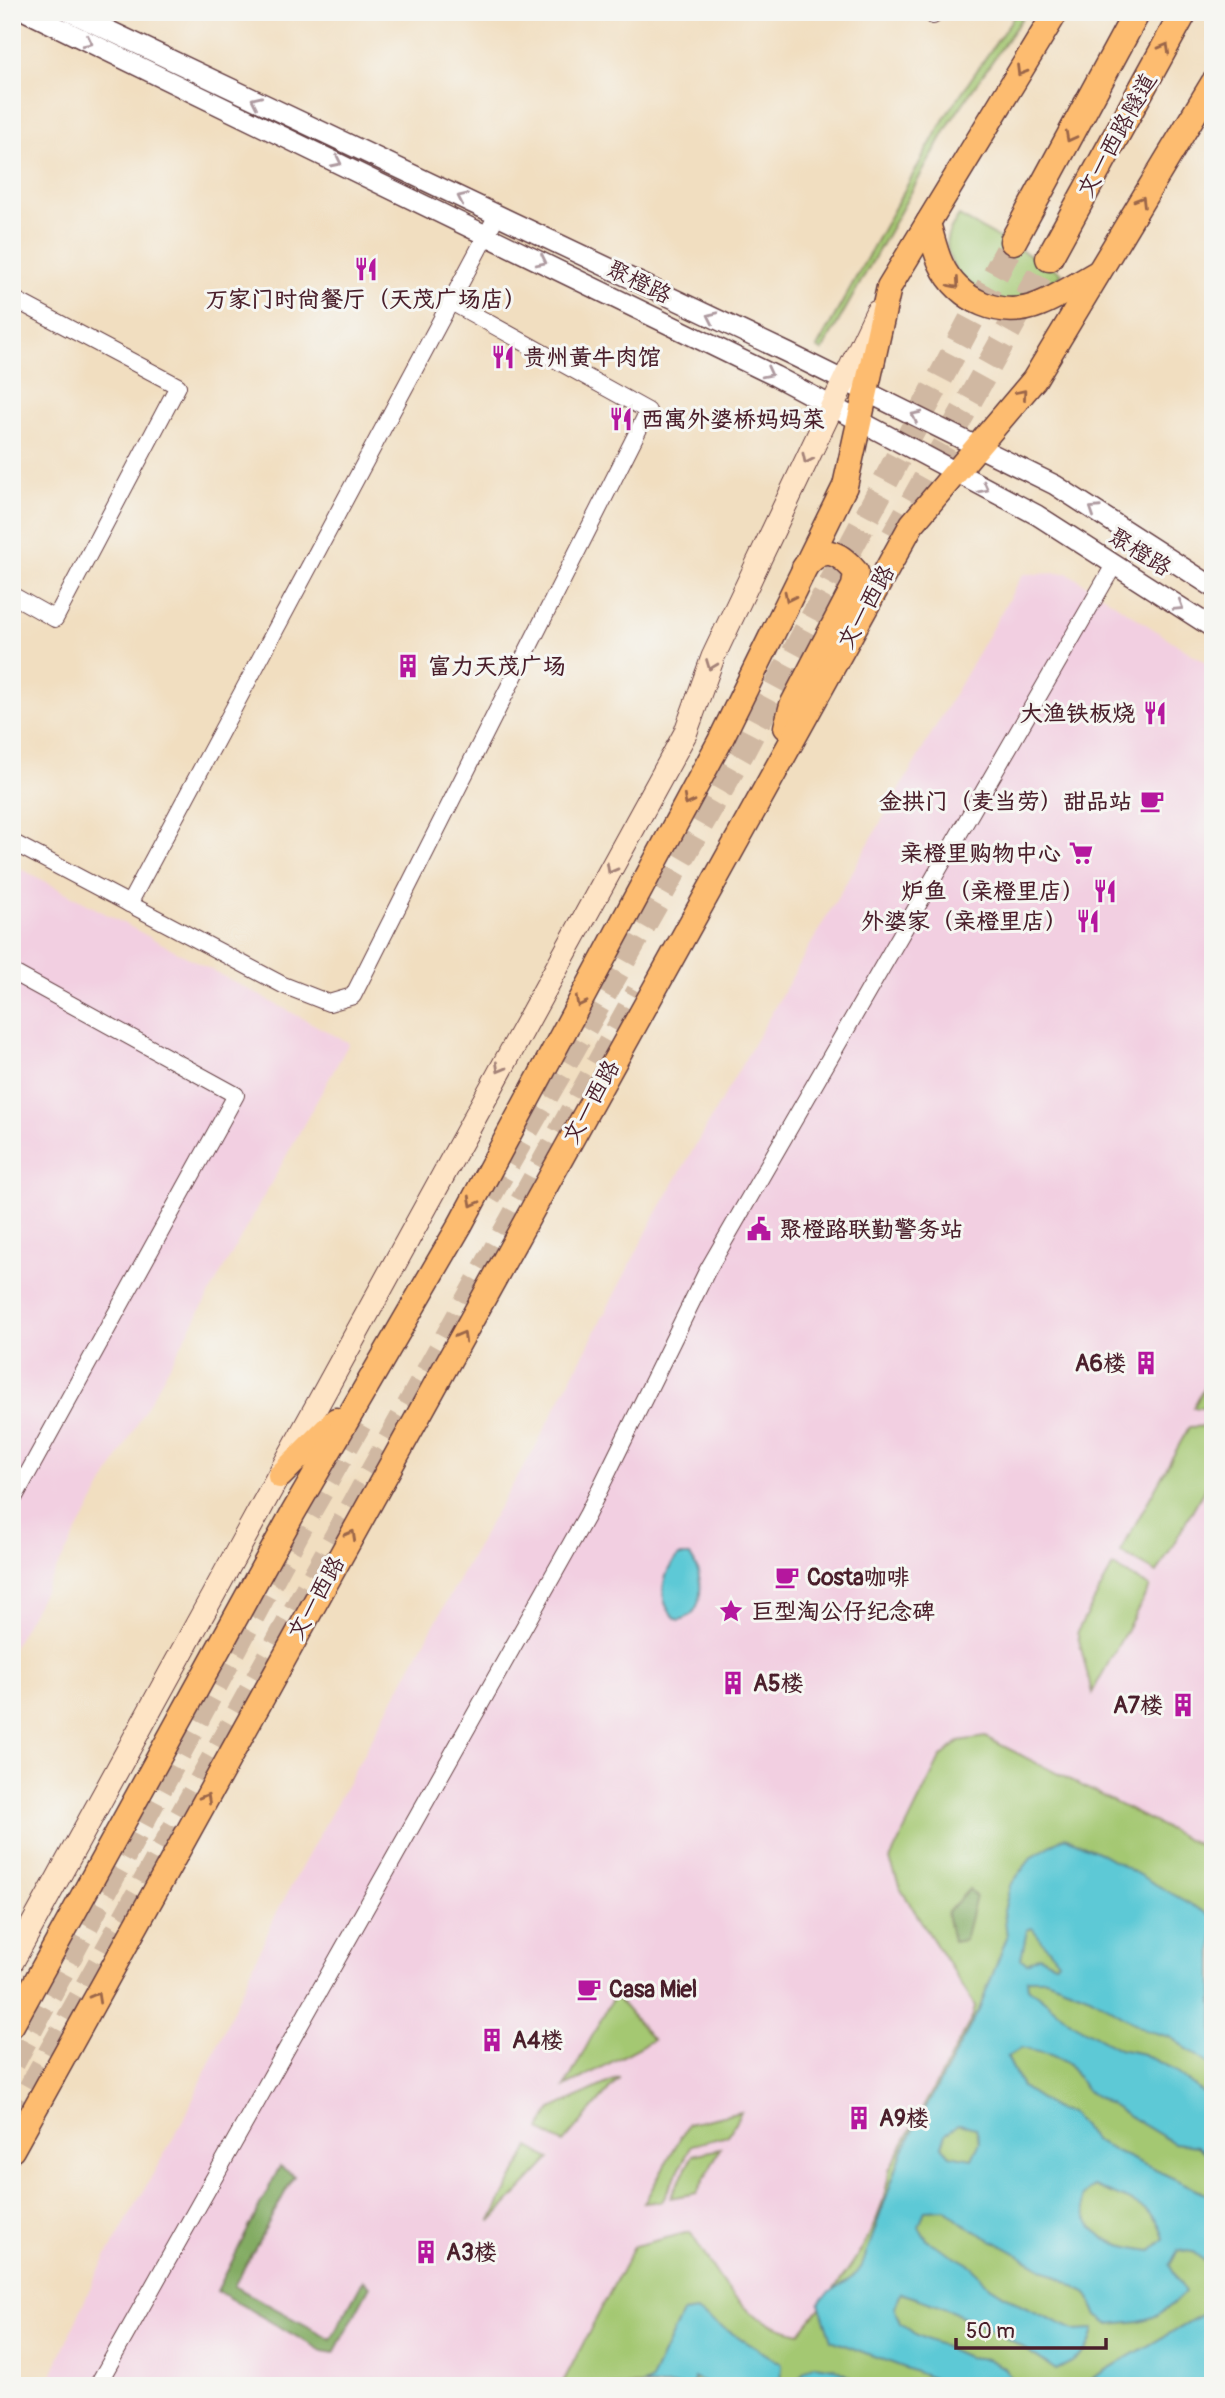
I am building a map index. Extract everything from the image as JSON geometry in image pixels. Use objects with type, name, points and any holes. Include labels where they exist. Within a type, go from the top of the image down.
[{"type":"highway","name":"文一西路隧道","points":[[1013,242],[1137,12]]},
{"type":"highway","name":"文一西路隧道","points":[[1049,258],[1184,12]]},
{"type":"main road","points":[[12,2025],[359,1397],[459,1227],[719,743],[845,486],[859,421],[855,386],[889,287],[1056,12]]},
{"type":"main road","name":"文一西路","points":[[12,2150],[912,524],[1034,380],[1213,83]]},
{"type":"main road","points":[[928,223],[940,262],[950,279],[964,294],[988,307],[1026,309],[1041,304],[1100,271]]},
{"type":"main road","points":[[12,1962],[280,1476],[424,1205],[685,734],[713,657],[832,407],[855,386]]},
{"type":"main road","points":[[766,788],[792,705],[854,586],[856,572],[846,560],[831,552],[814,555],[803,569]]},
{"type":"main road","points":[[280,1476],[359,1397]]},
{"type":"street","name":"聚橙路","points":[[27,12],[486,234],[859,421],[1037,516],[1213,628]]},
{"type":"street","name":"聚橙路","points":[[70,12],[855,386],[1055,485],[1213,587]]},
{"type":"street","points":[[129,904],[497,215]]},
{"type":"street","points":[[12,298],[178,386],[55,619],[12,595]]},
{"type":"street","points":[[12,842],[283,985],[329,1003],[354,996],[648,411],[451,302]]},
{"type":"street","points":[[97,2386],[587,1515],[707,1271],[1114,565]]},
{"type":"street","points":[[12,972],[236,1095],[12,1503]]},
{"type":"shaded area","points":[[1068,573],[1213,668],[1213,2386],[47,2386],[95,2277],[186,2115],[277,1912],[493,1517],[535,1448],[655,1216],[1023,574]]},
{"type":"shaded area","points":[[12,864],[349,1043],[12,1649]]},
{"type":"green space","points":[[1017,12],[1026,12],[951,121],[822,351],[817,348],[945,117]]},
{"type":"green space","points":[[959,216],[1062,273],[1039,293],[1022,301],[995,300],[983,295],[961,277],[948,253],[947,237]]},
{"type":"green space","points":[[1213,1371],[1213,1408],[1193,1408]]},
{"type":"green space","points":[[1213,1426],[1213,1474],[1157,1573],[1120,1552],[1189,1427]]},
{"type":"green space","points":[[1113,1566],[1150,1587],[1092,1693],[1077,1632]]},
{"type":"green space","points":[[985,1737],[1213,1852],[1213,2308],[1079,2386],[561,2386],[634,2246],[690,2232],[722,2282],[746,2308],[778,2327],[800,2333],[843,2277],[878,2216],[889,2170],[972,2018],[975,2006],[900,1888],[890,1860],[940,1758],[959,1741]]},
{"type":"green space","points":[[969,1889],[976,1896],[965,1940],[953,1942],[947,1913]]},
{"type":"green space","points":[[614,1995],[653,2040],[565,2087]]},
{"type":"green space","points":[[620,2077],[563,2143],[540,2130],[552,2109]]},
{"type":"green space","points":[[741,2112],[728,2136],[692,2145],[662,2201],[644,2203],[688,2124]]},
{"type":"green space","points":[[529,2147],[550,2159],[490,2222]]},
{"type":"green space","points":[[720,2149],[697,2193],[670,2198],[693,2155]]},
{"type":"green space","points":[[280,2166],[294,2176],[234,2286],[331,2339],[363,2280],[370,2286],[334,2353],[322,2351],[217,2291]]},
{"type":"water","points":[[679,1556],[690,1556],[695,1564],[700,1593],[694,1611],[678,1620],[666,1606],[664,1588],[668,1571]]},
{"type":"water","points":[[1065,1837],[1102,1854],[1213,1917],[1213,2067],[1170,2037],[1145,2030],[1090,1996],[1046,1979],[1027,1979],[1028,1987],[1074,2024],[1119,2049],[1143,2054],[1171,2068],[1213,2101],[1213,2159],[1197,2146],[1174,2143],[1086,2090],[1069,2064],[1051,2055],[1021,2048],[1007,2057],[1022,2087],[1055,2109],[1071,2113],[1096,2142],[1213,2197],[1213,2268],[1193,2252],[1178,2250],[1170,2265],[1185,2292],[1151,2318],[1108,2324],[1097,2316],[1087,2293],[961,2223],[945,2209],[925,2210],[919,2227],[928,2241],[972,2266],[984,2282],[1022,2306],[1074,2330],[1094,2329],[1089,2345],[1082,2355],[1056,2370],[981,2325],[900,2293],[894,2307],[900,2323],[915,2334],[967,2357],[987,2359],[1005,2368],[1014,2384],[953,2386],[831,2340],[819,2303],[853,2277],[862,2266],[903,2150],[979,2010],[1007,1937],[1004,1911],[1010,1886],[1032,1857]],"holes":[[[1032,1928],[1058,1961],[1055,1963],[1039,1956],[1027,1963],[1021,1959],[1027,1930]],[[959,2124],[976,2128],[980,2142],[972,2159],[950,2155],[942,2146],[946,2133]],[[1094,2186],[1137,2205],[1154,2218],[1164,2239],[1151,2251],[1114,2243],[1104,2238],[1089,2222],[1082,2197]]]},
{"type":"water","points":[[1213,2308],[1213,2384],[1079,2386]]},
{"type":"water","points":[[696,2311],[782,2364],[781,2386],[714,2386],[694,2378],[693,2386],[641,2386],[650,2382],[682,2313]]},
{"type":"water","points":[[815,2365],[834,2368],[865,2386],[795,2386],[803,2372]]},
{"type":"tunnel","points":[[488,1197],[743,750],[1013,241]]},
{"type":"tunnel","points":[[894,536],[1049,258]]},
{"type":"tunnel","points":[[12,2123],[639,992]]},
{"type":"tunnel","points":[[12,2063],[298,1530],[363,1416]]},
{"type":"place","name":"万家门时尚餐厅（天茂广场店）","points":[[366,269]]},
{"type":"place","name":"贵州黄牛肉馆","points":[[503,357]]},
{"type":"place","name":"西寓外婆桥妈妈菜","points":[[621,419]]},
{"type":"place","name":"富力天茂广场","points":[[408,666]]},
{"type":"place","name":"大渔铁板烧","points":[[1155,713]]},
{"type":"place","name":"金拱门（麦当劳）甜品站","points":[[1152,801]]},
{"type":"place","name":"亲橙里购物中心","points":[[1081,853]]},
{"type":"place","name":"炉鱼（亲橙里店）","points":[[1105,891]]},
{"type":"place","name":"外婆家（亲橙里店）","points":[[1088,921]]},
{"type":"place","name":"聚橙路联勤警务站","points":[[759,1229]]},
{"type":"place","name":"A6楼","points":[[1146,1363]]},
{"type":"place","name":"Costa咖啡","points":[[787,1577]]},
{"type":"place","name":"巨型淘公仔纪念碑","points":[[731,1611]]},
{"type":"place","name":"A5楼","points":[[733,1683]]},
{"type":"place","name":"A7楼","points":[[1183,1705]]},
{"type":"place","name":"Casa Miel","points":[[589,1989]]},
{"type":"place","name":"A4楼","points":[[492,2040]]},
{"type":"place","name":"A9楼","points":[[859,2118]]},
{"type":"place","name":"A3楼","points":[[426,2252]]}]
